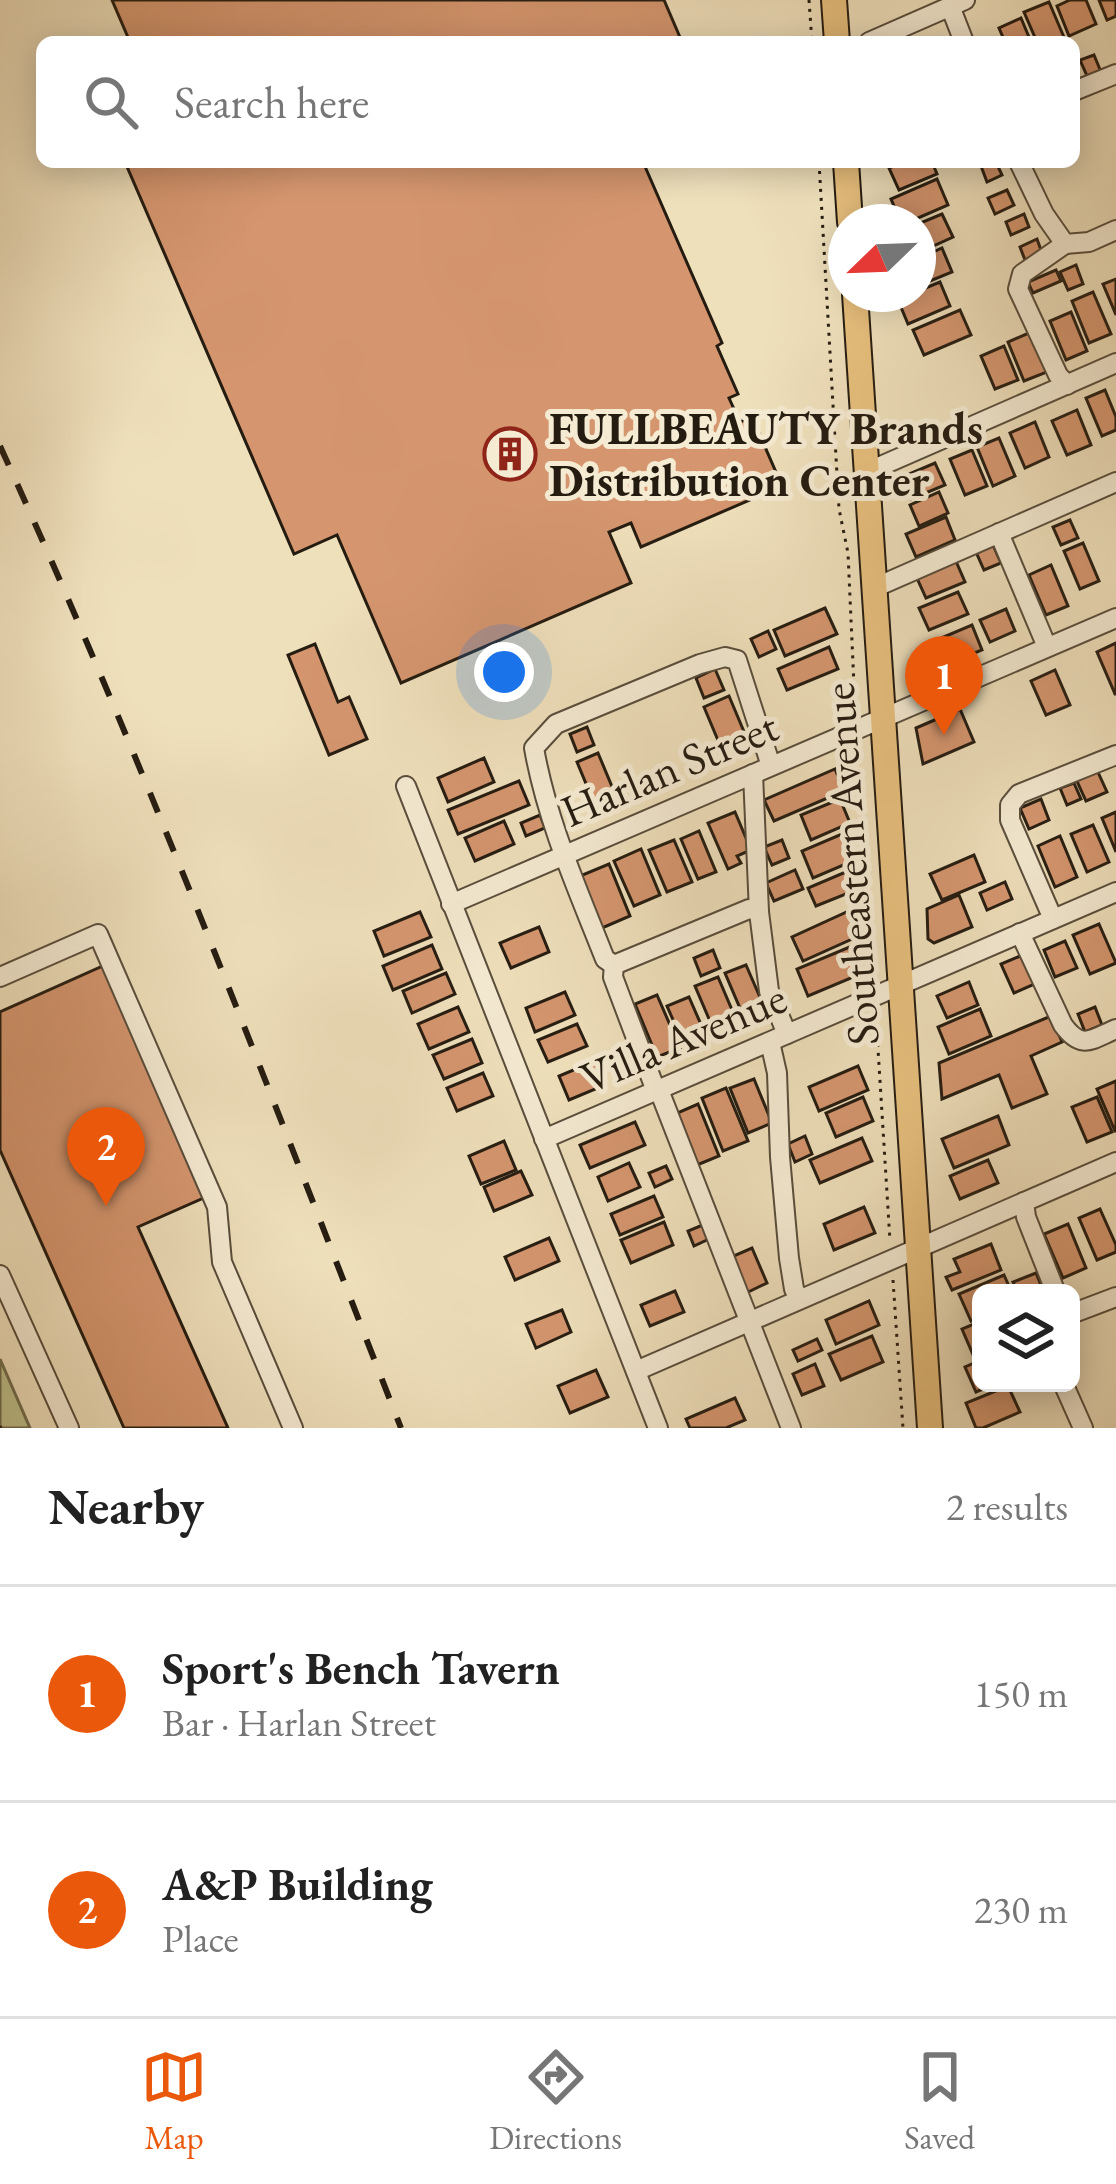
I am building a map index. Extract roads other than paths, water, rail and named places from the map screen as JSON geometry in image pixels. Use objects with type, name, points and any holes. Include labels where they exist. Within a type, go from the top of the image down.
[{"type":"main road","points":[[834,0],[837,36]]},
{"type":"main road","points":[[846,168],[849,204]]},
{"type":"main road","name":"Southeastern Avenue","points":[[856,312],[930,1428]]},
{"type":"street","points":[[883,36],[957,3],[963,36]]},
{"type":"street","points":[[1080,89],[1116,74]]},
{"type":"street","points":[[1022,168],[1065,244]]},
{"type":"street","points":[[1066,385],[1018,289],[1022,274],[1065,244],[1089,242],[1116,230]]},
{"type":"street","points":[[867,472],[1116,363]]},
{"type":"street","points":[[874,588],[1116,482]]},
{"type":"street","points":[[999,533],[1047,647]]},
{"type":"street","name":"Harlan Street","points":[[451,904],[1116,618]]},
{"type":"street","points":[[614,965],[605,959],[564,855],[534,748],[556,724],[700,664],[737,659],[762,770],[759,912],[779,1038],[780,1157],[799,1300]]},
{"type":"street","points":[[1053,919],[1010,820],[1010,805],[1019,794],[1116,754]]},
{"type":"street","points":[[406,786],[658,1428]]},
{"type":"street","name":"Villa Avenue","points":[[544,1139],[1116,892]]},
{"type":"street","points":[[614,965],[749,909],[759,912]]},
{"type":"street","points":[[1020,933],[1070,1035],[1086,1042],[1116,1028]]},
{"type":"street","points":[[0,976],[98,934],[217,1207],[222,1262],[293,1428]]},
{"type":"street","points":[[614,965],[613,977],[791,1428]]},
{"type":"street","points":[[635,1371],[1116,1162]]},
{"type":"street","points":[[1024,1202],[1052,1284]]},
{"type":"street","points":[[0,1275],[68,1428]]},
{"type":"street","points":[[1080,1311],[1116,1297]]},
{"type":"street","points":[[1067,1392],[1083,1428]]},
{"type":"railway","points":[[0,446],[157,811],[401,1428]]},
{"type":"place","name":"FULLBEAUTY Brands Distribution Center","points":[[510,454]]},
{"type":"place","name":"Sport's Bench Tavern","points":[[944,735]]},
{"type":"place","name":"A&P Building","points":[[106,1206]]}]
